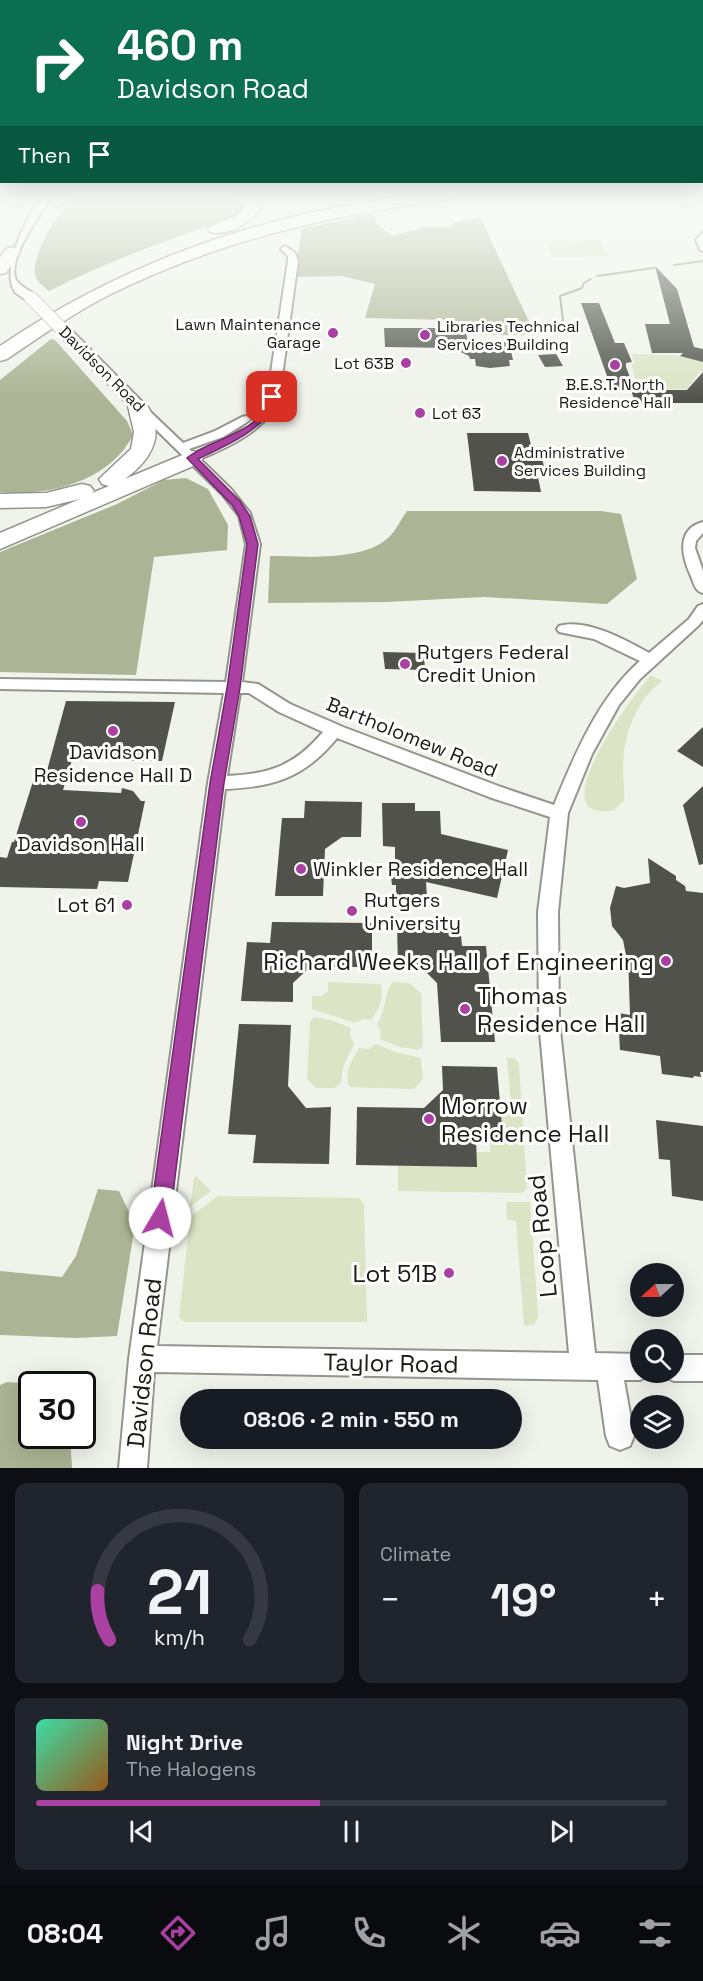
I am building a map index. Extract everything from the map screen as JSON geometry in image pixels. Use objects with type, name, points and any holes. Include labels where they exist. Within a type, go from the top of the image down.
[{"type":"highway","points":[[2,349],[44,308],[133,264]]},
{"type":"highway","points":[[2,349],[95,294],[162,264]]},
{"type":"highway","points":[[110,479],[127,467],[145,446],[147,434],[138,406]]},
{"type":"highway","points":[[0,501],[46,500],[68,495],[186,453]]},
{"type":"highway","points":[[0,542],[186,453]]},
{"type":"main road","name":"Davidson Road","points":[[9,264],[9,275],[14,285],[27,294],[138,406]]},
{"type":"main road","points":[[20,264],[19,272],[27,294]]},
{"type":"street","points":[[186,453],[221,446],[253,426],[269,411],[272,405],[293,264]]},
{"type":"street","name":"Davidson Road","points":[[133,1468],[142,1359],[217,783],[253,544],[245,516],[237,503],[138,406]]},
{"type":"street","points":[[703,526],[692,536],[688,546],[690,560],[703,589]]},
{"type":"street","points":[[559,813],[598,725],[634,675],[694,622],[703,609]]},
{"type":"street","points":[[564,629],[597,633],[612,638],[650,660]]},
{"type":"street","name":"Bartholomew Road","points":[[0,684],[252,688],[274,704],[335,729],[517,802],[559,813]]},
{"type":"street","points":[[217,783],[266,780],[292,771],[308,758],[335,729]]},
{"type":"street","name":"Loop Road","points":[[559,813],[548,912],[549,1021],[596,1366],[620,1436]]},
{"type":"street","name":"Taylor Road","points":[[142,1359],[630,1367]]},
{"type":"street","points":[[684,1368],[703,1368]]},
{"type":"green space","points":[[109,264],[49,291],[37,279],[35,265]]},
{"type":"green space","points":[[296,264],[502,264],[531,326],[524,335],[468,335],[468,325],[449,320],[365,318],[375,284],[342,276],[294,277]]},
{"type":"green space","points":[[51,339],[55,340],[127,421],[133,435],[123,451],[109,464],[76,483],[38,492],[0,492],[0,380]]},
{"type":"green space","points":[[631,354],[674,355],[703,361],[703,371],[700,371],[687,389],[639,389],[631,364],[635,363]]},
{"type":"green space","points":[[186,478],[208,489],[228,525],[227,550],[154,557],[136,675],[0,672],[0,552],[117,504],[164,480]]},
{"type":"green space","points":[[407,511],[601,511],[621,514],[637,579],[607,604],[484,597],[386,602],[268,603],[270,556],[315,557],[363,551],[377,546],[388,538]]},
{"type":"green space","points":[[651,675],[662,681],[645,698],[628,731],[623,768],[624,801],[614,810],[593,809],[585,798],[587,778],[597,754],[628,705]]},
{"type":"green space","points":[[328,982],[380,984],[382,993],[380,1003],[371,1020],[364,1019],[355,1023],[312,1009],[312,996],[322,996],[328,991]]},
{"type":"green space","points":[[393,982],[409,983],[421,993],[423,1046],[418,1050],[400,1047],[380,1039],[381,1031],[377,1024]]},
{"type":"green space","points":[[314,1017],[331,1020],[351,1028],[350,1035],[354,1044],[343,1067],[341,1083],[334,1088],[316,1088],[307,1079],[310,1022]]},
{"type":"green space","points":[[376,1044],[395,1052],[421,1058],[423,1079],[414,1089],[350,1087],[347,1077],[356,1052],[359,1048],[369,1049]]},
{"type":"green space","points":[[507,1058],[514,1058],[519,1063],[527,1188],[522,1193],[398,1191],[398,1166],[477,1167],[476,1152],[490,1152],[490,1139],[503,1139],[500,1106],[511,1105]]},
{"type":"green space","points":[[196,1176],[211,1191],[190,1207],[194,1177]]},
{"type":"green space","points":[[98,1189],[119,1191],[135,1225],[117,1336],[76,1338],[0,1335],[0,1271],[62,1277],[76,1256]]},
{"type":"green space","points":[[218,1196],[359,1198],[364,1204],[367,1322],[185,1322],[179,1318],[190,1217]]},
{"type":"green space","points":[[506,1202],[530,1202],[538,1316],[533,1325],[524,1326],[516,1221],[507,1219]]},
{"type":"green space","points":[[7,1382],[18,1383],[18,1449],[71,1449],[72,1468],[0,1468],[0,1385]]},
{"type":"building","points":[[655,266],[677,289],[694,347],[703,349],[703,362],[680,356],[683,353],[652,353],[645,324],[670,324]]},
{"type":"building","points":[[581,303],[599,303],[615,343],[624,343],[632,362],[626,363],[626,367],[635,390],[612,390]]},
{"type":"building","name":"Libraries Technical Services Building","points":[[384,328],[466,328],[467,341],[509,342],[513,360],[509,360],[510,366],[490,368],[476,366],[475,359],[470,359],[469,356],[452,348],[385,347]]},
{"type":"building","points":[[556,354],[563,366],[545,367],[538,355]]},
{"type":"building","points":[[703,372],[703,403],[635,402],[631,390],[687,390]]},
{"type":"building","name":"Administrative Services Building","points":[[467,433],[528,433],[532,449],[540,449],[544,467],[536,467],[541,492],[474,491]]},
{"type":"building","name":"Rutgers Federal Credit Union","points":[[383,652],[424,653],[425,670],[385,669]]},
{"type":"building","name":"Davidson Hall","points":[[66,701],[175,702],[162,761],[72,760],[63,790],[121,793],[122,788],[133,791],[141,801],[145,801],[128,882],[99,881],[97,889],[0,887],[0,857],[7,858],[12,842],[14,842],[34,778],[45,778]]},
{"type":"building","points":[[703,727],[703,767],[677,751]]},
{"type":"building","points":[[703,786],[703,864],[699,865],[683,805]]},
{"type":"building","name":"Winkler Residence Hall","points":[[305,801],[362,802],[361,837],[342,837],[325,849],[323,896],[275,896],[282,818],[304,818]]},
{"type":"building","points":[[382,803],[415,803],[415,811],[440,811],[441,834],[508,850],[497,898],[426,882],[427,898],[396,898],[396,885],[392,885],[391,877],[392,869],[395,869],[395,847],[383,846]]},
{"type":"building","name":"Richard Weeks Hall of Engineering","points":[[648,858],[676,876],[676,880],[685,886],[686,891],[703,893],[703,1072],[700,1072],[701,1077],[662,1074],[660,1056],[620,1050],[618,1013],[630,1015],[628,955],[626,955],[623,940],[612,926],[610,908],[616,886],[624,888],[650,883]]},
{"type":"building","points":[[272,922],[372,923],[372,967],[310,967],[293,983],[293,1002],[241,1001],[247,942],[270,943]]},
{"type":"building","name":"Thomas Residence Hall","points":[[397,924],[460,925],[462,946],[486,946],[495,1042],[441,1042],[437,983],[420,966],[398,967]]},
{"type":"building","points":[[239,1024],[291,1025],[288,1086],[306,1108],[331,1107],[329,1164],[253,1163],[256,1135],[228,1134]]},
{"type":"building","name":"Morrow Residence Hall","points":[[442,1066],[497,1067],[503,1139],[476,1138],[477,1167],[356,1165],[357,1107],[424,1108],[443,1090]]},
{"type":"building","points":[[656,1120],[703,1126],[703,1201],[672,1196],[670,1160],[659,1159]]},
{"type":"waterway","points":[[674,265],[685,264]]},
{"type":"waterway","points":[[597,276],[654,268]]},
{"type":"waterway","points":[[564,329],[560,296],[582,288],[584,283],[591,279]]},
{"type":"place","name":"Lawn Maintenance Garage","points":[[333,333]]},
{"type":"place","name":"Libraries Technical Services Building","points":[[425,335]]},
{"type":"place","name":"Lot 63B","points":[[406,363]]},
{"type":"place","name":"B.E.S.T. North Residence Hall","points":[[615,365]]},
{"type":"place","name":"Lot 63","points":[[420,413]]},
{"type":"place","name":"Administrative Services Building","points":[[502,461]]},
{"type":"place","name":"Rutgers Federal Credit Union","points":[[405,664]]},
{"type":"place","name":"Davidson Residence Hall D","points":[[113,731]]},
{"type":"place","name":"Davidson Hall","points":[[81,822]]},
{"type":"place","name":"Winkler Residence Hall","points":[[301,869]]},
{"type":"place","name":"Lot 61","points":[[127,905]]},
{"type":"place","name":"Rutgers University","points":[[352,911]]},
{"type":"place","name":"Richard Weeks Hall of Engineering","points":[[666,961]]},
{"type":"place","name":"Thomas Residence Hall","points":[[465,1009]]},
{"type":"place","name":"Morrow Residence Hall","points":[[429,1119]]},
{"type":"place","name":"Lot 51B","points":[[449,1273]]},
{"type":"route","points":[[160,1218],[217,783],[253,544],[245,516],[237,503],[192,458],[240,436],[269,411],[272,397]]}]
